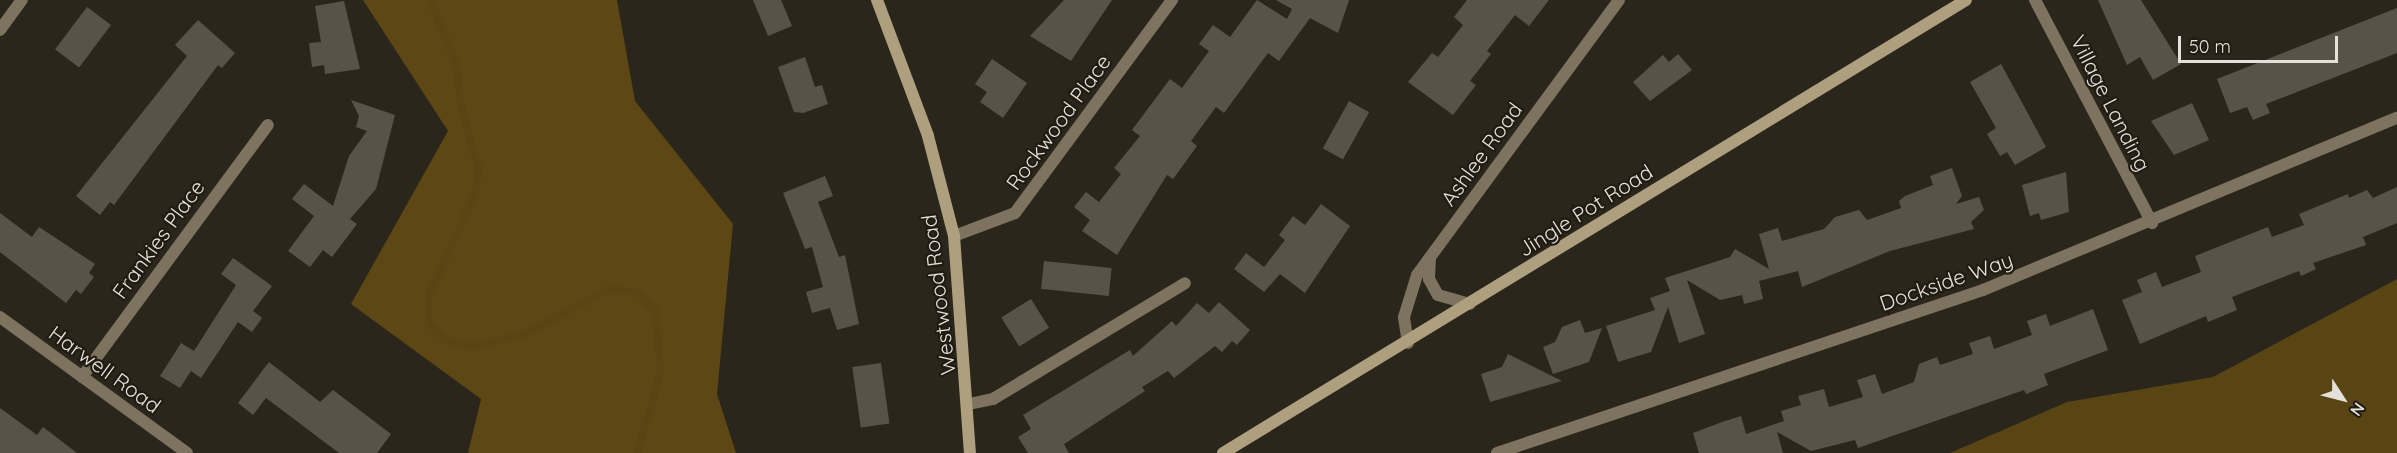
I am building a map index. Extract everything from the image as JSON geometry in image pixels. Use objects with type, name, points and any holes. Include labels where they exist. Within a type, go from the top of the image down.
[{"type":"street","points":[[0,30],[22,0]]},
{"type":"street","name":"Westwood Road","points":[[877,0],[928,136],[954,236],[969,404],[970,453]]},
{"type":"street","name":"Rockwood Place","points":[[954,236],[1015,213],[1172,0]]},
{"type":"street","name":"Ashlee Road","points":[[1408,343],[1408,297],[1430,256],[1619,0]]},
{"type":"street","name":"Jingle Pot Road","points":[[1223,453],[1408,343],[1966,0]]},
{"type":"street","name":"Village Landing","points":[[2036,0],[2152,224]]},
{"type":"street","name":"Dockside Way","points":[[1497,453],[1983,290],[2152,224],[2397,118]]},
{"type":"street","name":"Frankies Place","points":[[82,377],[268,125]]},
{"type":"street","points":[[1430,256],[1429,279],[1438,295],[1470,304]]},
{"type":"street","points":[[969,404],[993,399],[1185,283]]},
{"type":"street","name":"Harwell Road","points":[[0,317],[187,453]]},
{"type":"shaded area","points":[[363,0],[617,0],[635,101],[733,224],[717,394],[736,453],[468,453],[481,399],[351,304],[448,131]]},
{"type":"shaded area","points":[[2397,279],[2397,453],[1950,453],[2067,402],[2213,377]]},
{"type":"building","points":[[753,0],[781,0],[792,26],[768,36]]},
{"type":"building","points":[[1064,0],[1112,0],[1071,61],[1030,36]]},
{"type":"building","points":[[1257,0],[1287,19],[1292,9],[1276,0],[1349,0],[1338,33],[1310,18],[1279,61],[1268,53],[1224,113],[1216,107],[1191,141],[1197,146],[1173,179],[1167,175],[1117,255],[1082,231],[1090,220],[1074,207],[1086,192],[1099,202],[1121,174],[1114,168],[1140,136],[1132,130],[1170,79],[1182,88],[1209,51],[1199,44],[1213,25],[1230,37]]},
{"type":"building","points":[[1467,0],[1549,0],[1529,26],[1515,15],[1487,51],[1491,54],[1470,81],[1476,85],[1453,115],[1408,82],[1432,53],[1438,57],[1463,25],[1454,17]]},
{"type":"building","points":[[2098,0],[2141,0],[2181,64],[2153,80],[2140,57],[2127,65]]},
{"type":"building","points":[[344,1],[360,69],[325,74],[324,65],[312,67],[309,43],[321,42],[315,6]]},
{"type":"building","points":[[87,7],[111,25],[79,67],[55,49]]},
{"type":"building","points":[[2397,8],[2397,53],[2266,104],[2270,113],[2253,120],[2247,107],[2230,113],[2217,79]]},
{"type":"building","points":[[198,20],[235,53],[222,68],[218,65],[114,205],[110,202],[100,215],[76,196],[187,56],[175,45]]},
{"type":"building","points":[[1678,54],[1692,70],[1650,101],[1633,82],[1663,55],[1669,62]]},
{"type":"building","points":[[805,57],[815,87],[822,85],[828,104],[803,113],[794,112],[778,67]]},
{"type":"building","points":[[992,59],[1027,83],[1003,118],[980,102],[987,92],[975,84]]},
{"type":"building","points":[[2001,64],[2046,147],[2015,165],[2007,152],[2000,156],[1987,134],[1996,128],[1970,82]]},
{"type":"building","points":[[351,100],[395,115],[376,189],[350,219],[357,224],[332,257],[323,250],[310,267],[288,251],[314,216],[292,199],[304,184],[333,206],[349,156],[367,131],[356,127],[359,116]]},
{"type":"building","points":[[1349,101],[1369,112],[1343,159],[1323,148]]},
{"type":"building","points":[[2192,103],[2209,140],[2174,155],[2151,121]]},
{"type":"building","points":[[1952,168],[1962,196],[1956,204],[1979,197],[1984,210],[1971,222],[1974,229],[1890,251],[1802,287],[1798,271],[1759,281],[1763,299],[1744,304],[1742,295],[1720,300],[1687,280],[1705,334],[1679,343],[1668,307],[1651,352],[1618,362],[1606,326],[1655,310],[1650,298],[1670,291],[1665,278],[1730,257],[1735,249],[1769,269],[1759,234],[1778,228],[1782,241],[1824,229],[1835,217],[1859,210],[1867,220],[1901,208],[1899,201],[1905,196],[1933,185],[1930,176]]},
{"type":"building","points":[[2066,172],[2069,212],[2041,220],[2039,213],[2030,216],[2022,185]]},
{"type":"building","points":[[825,176],[833,196],[818,202],[839,257],[845,255],[859,324],[837,330],[830,308],[812,313],[806,292],[823,287],[812,247],[805,249],[783,193]]},
{"type":"building","points":[[2397,187],[2397,223],[2363,237],[2366,245],[2313,263],[2316,269],[2301,276],[2299,271],[2232,297],[2237,310],[2208,322],[2206,316],[2140,344],[2122,300],[2142,292],[2137,280],[2156,272],[2162,287],[2201,272],[2195,256],[2268,227],[2272,237],[2304,225],[2299,214],[2348,194],[2349,198],[2367,190],[2373,198]]},
{"type":"building","points":[[1321,204],[1350,226],[1305,293],[1280,274],[1264,292],[1234,269],[1246,253],[1264,267],[1285,240],[1279,235],[1293,216],[1305,225]]},
{"type":"building","points":[[0,213],[32,237],[39,227],[95,264],[89,273],[94,277],[81,294],[76,290],[66,303],[0,252]]},
{"type":"building","points":[[233,258],[272,286],[253,311],[262,318],[252,332],[238,322],[201,378],[191,371],[180,388],[160,376],[181,343],[194,351],[236,285],[221,274]]},
{"type":"building","points":[[1044,261],[1112,268],[1109,296],[1041,289]]},
{"type":"building","points":[[1031,299],[1049,328],[1019,346],[1001,318]]},
{"type":"building","points":[[1219,302],[1250,330],[1237,345],[1232,341],[1222,352],[1215,346],[1174,378],[1168,371],[1142,387],[1145,391],[1064,444],[1069,453],[1028,453],[1018,437],[1031,429],[1023,415],[1130,350],[1133,356],[1172,321],[1176,326],[1197,303],[1209,313]]},
{"type":"building","points":[[2093,309],[2108,350],[2044,374],[2048,385],[2026,394],[2024,390],[1858,448],[1855,440],[1811,451],[1777,432],[1783,453],[1699,453],[1693,433],[1722,422],[1741,416],[1746,434],[1784,421],[1781,411],[1801,405],[1798,396],[1824,389],[1829,407],[1863,397],[1857,380],[1875,374],[1882,394],[1914,382],[1919,364],[1937,357],[1940,365],[1973,354],[1969,343],[1990,336],[1994,349],[2032,335],[2027,321],[2046,314],[2050,326]]},
{"type":"building","points":[[1580,320],[1585,333],[1602,328],[1589,362],[1553,374],[1543,347],[1555,342],[1562,327]]},
{"type":"building","points":[[1508,354],[1562,381],[1490,402],[1481,374],[1502,367]]},
{"type":"building","points":[[269,362],[320,402],[333,390],[391,434],[377,453],[339,453],[266,398],[253,415],[238,403]]},
{"type":"building","points":[[881,363],[889,423],[861,427],[852,367]]},
{"type":"building","points":[[0,408],[37,435],[43,427],[77,453],[0,453]]},
{"type":"waterway","points":[[430,0],[456,65],[460,104],[478,168],[475,194],[428,294],[428,322],[446,341],[474,346],[527,332],[609,288],[638,292],[655,312],[660,372],[637,453]]}]
